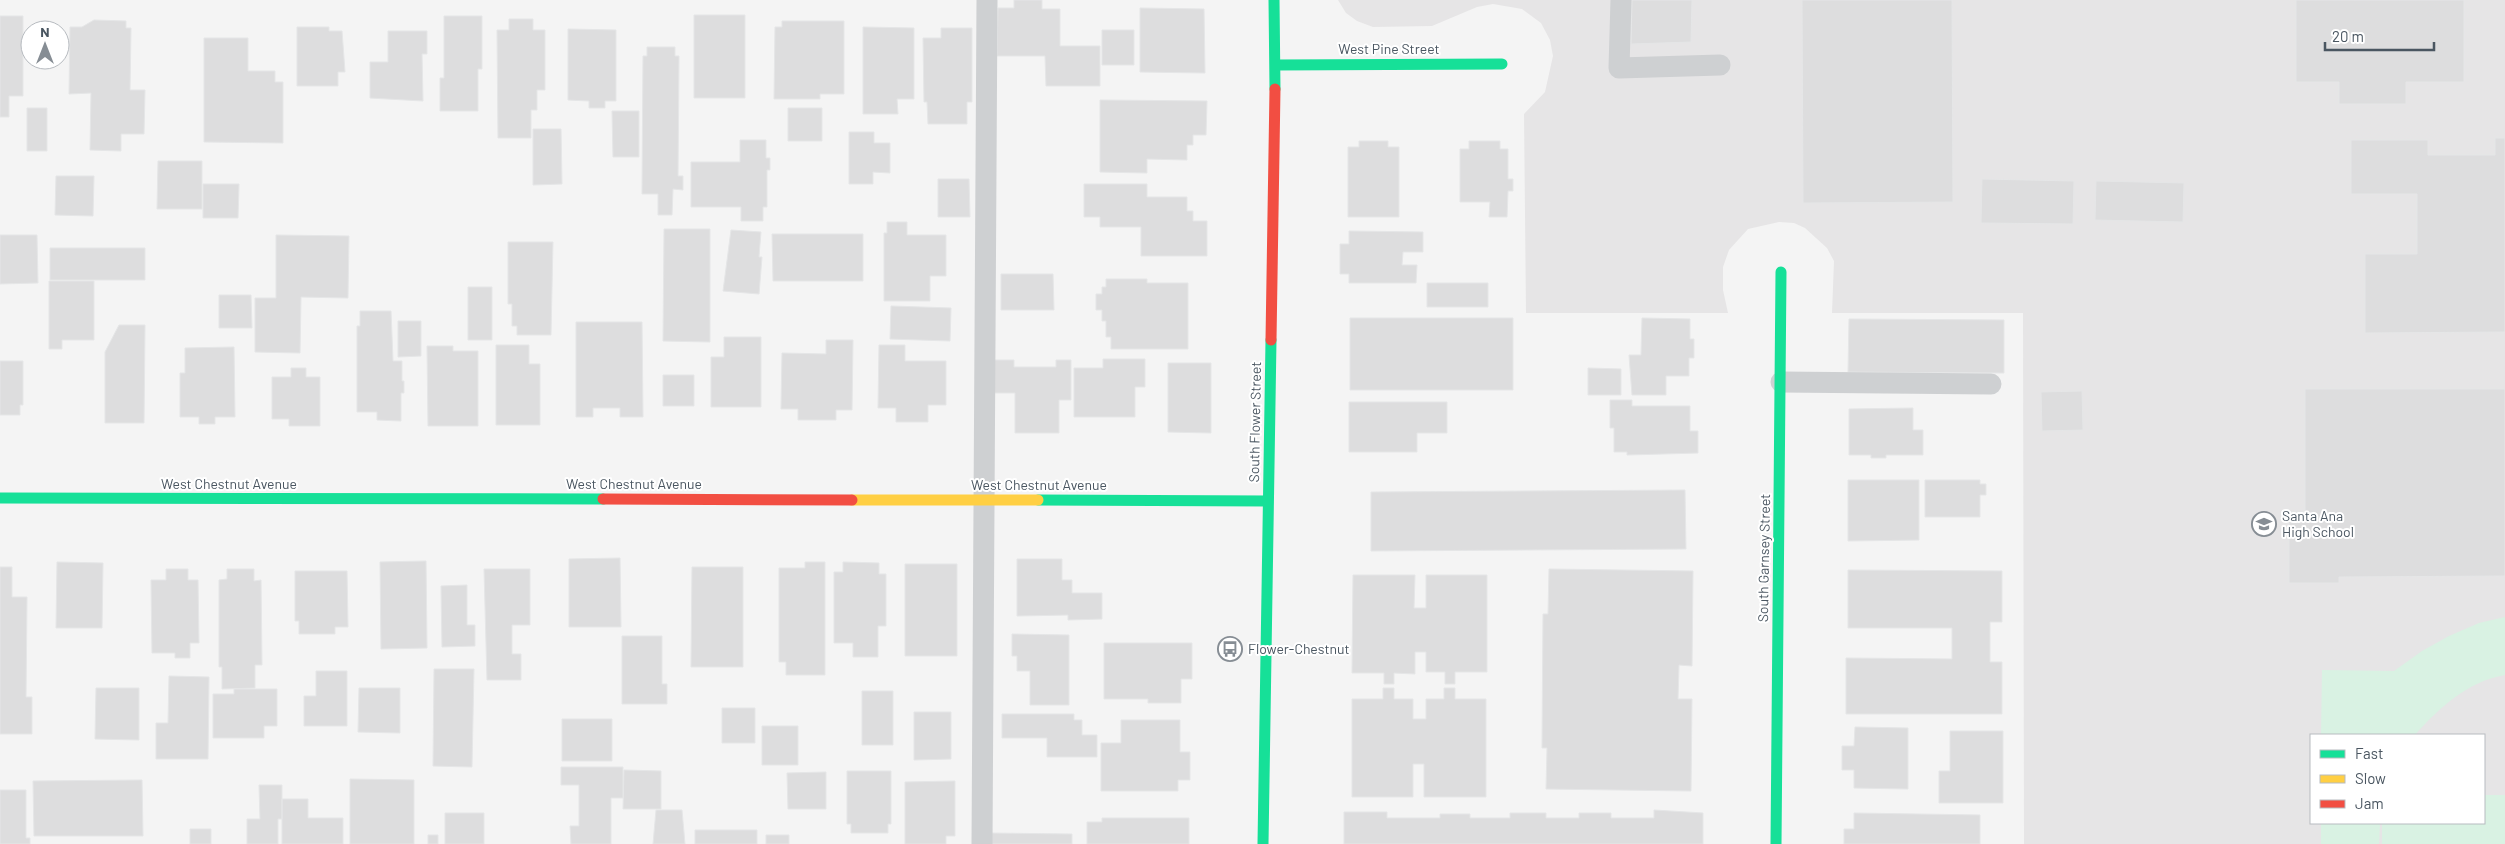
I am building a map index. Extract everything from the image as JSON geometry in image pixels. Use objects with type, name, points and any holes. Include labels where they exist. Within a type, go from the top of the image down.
[{"type":"street","name":"South Flower Street","points":[[1263,844],[1276,64],[1274,0]]},
{"type":"street","name":"West Pine Street","points":[[1276,64],[1502,64]]},
{"type":"street","name":"South Garnsey Street","points":[[1776,844],[1781,272]]},
{"type":"street","name":"West Chestnut Avenue","points":[[0,498],[1268,501]]},
{"type":"lane","points":[[982,844],[987,0]]},
{"type":"lane","points":[[1621,0],[1619,68],[1720,64]]},
{"type":"lane","points":[[1781,382],[1991,384]]},
{"type":"shaded area","name":"Santa Ana High School","points":[[1338,0],[2505,0],[2505,844],[2024,844],[2023,313],[1832,313],[1834,261],[1827,248],[1805,228],[1794,223],[1779,222],[1748,229],[1729,250],[1723,267],[1723,290],[1728,313],[1526,313],[1524,114],[1545,92],[1553,56],[1550,40],[1541,23],[1522,9],[1493,4],[1477,7],[1432,26],[1373,27],[1357,21],[1346,13]]},
{"type":"green space","points":[[2505,617],[2505,675],[2491,678],[2466,690],[2444,706],[2416,734],[2321,734],[2322,670],[2394,671],[2422,651],[2449,636],[2479,623]]},
{"type":"green space","points":[[2485,795],[2505,795],[2505,844],[2382,844],[2382,824],[2485,824]]},
{"type":"green space","points":[[2321,824],[2380,824],[2379,844],[2321,844]]},
{"type":"building","points":[[1014,0],[1042,0],[1042,9],[1060,9],[1060,46],[1100,46],[1100,86],[1046,86],[1045,56],[997,56],[998,8],[1014,8]]},
{"type":"building","points":[[1632,0],[1692,0],[1691,42],[1631,44]]},
{"type":"building","points":[[1802,0],[1952,0],[1953,202],[1803,203]]},
{"type":"building","points":[[2296,0],[2464,0],[2464,82],[2406,82],[2406,104],[2339,104],[2339,82],[2296,82]]},
{"type":"building","points":[[1140,8],[1204,9],[1205,73],[1140,72]]},
{"type":"building","points":[[694,15],[745,15],[745,98],[694,98]]},
{"type":"building","points":[[0,16],[23,16],[23,20],[20,20],[20,70],[23,70],[23,96],[9,96],[9,117],[0,117]]},
{"type":"building","points":[[444,16],[482,16],[482,69],[478,69],[478,111],[440,111],[440,78],[444,78]]},
{"type":"building","points":[[509,19],[533,19],[533,30],[545,30],[545,90],[537,90],[537,110],[531,110],[531,138],[498,138],[497,30],[509,30]]},
{"type":"building","points":[[94,20],[126,21],[126,28],[131,28],[130,90],[145,90],[144,134],[121,134],[121,151],[90,150],[91,93],[69,94],[70,27],[82,27]]},
{"type":"building","points":[[782,21],[844,21],[844,94],[820,94],[820,99],[774,99],[775,27],[782,27]]},
{"type":"building","points":[[297,27],[329,27],[329,31],[342,31],[345,72],[338,72],[338,86],[297,86]]},
{"type":"building","points":[[863,27],[914,28],[914,99],[897,99],[898,114],[863,114]]},
{"type":"building","points":[[941,28],[972,28],[972,102],[967,102],[967,124],[928,124],[927,102],[924,102],[923,38],[941,38]]},
{"type":"building","points":[[568,29],[616,30],[616,101],[605,101],[605,108],[589,108],[589,101],[568,100]]},
{"type":"building","points":[[1102,30],[1134,30],[1134,65],[1102,65]]},
{"type":"building","points":[[388,31],[427,31],[427,54],[422,54],[423,101],[370,98],[370,62],[388,62]]},
{"type":"building","points":[[204,38],[248,38],[248,71],[275,71],[275,82],[283,82],[283,143],[204,142]]},
{"type":"building","points":[[647,47],[675,47],[675,56],[679,56],[678,176],[683,176],[683,190],[673,189],[672,215],[658,215],[658,194],[642,194],[643,56],[647,56]]},
{"type":"building","points":[[1100,100],[1207,101],[1206,135],[1193,135],[1193,145],[1187,145],[1187,160],[1147,159],[1147,173],[1100,172]]},
{"type":"building","points":[[27,108],[47,108],[47,151],[27,151]]},
{"type":"building","points":[[788,108],[822,108],[822,141],[788,141]]},
{"type":"building","points":[[612,111],[639,111],[639,157],[613,157]]},
{"type":"building","points":[[533,129],[561,129],[562,184],[533,185]]},
{"type":"building","points":[[849,132],[874,132],[874,143],[890,143],[890,173],[873,172],[873,184],[849,184]]},
{"type":"building","points":[[2495,138],[2505,138],[2505,332],[2365,333],[2365,254],[2417,254],[2417,194],[2351,194],[2351,140],[2428,140],[2428,155],[2495,155]]},
{"type":"building","points":[[740,140],[766,140],[766,158],[770,158],[770,170],[767,170],[767,207],[763,207],[763,221],[741,221],[741,207],[691,207],[691,162],[740,162]]},
{"type":"building","points":[[1359,141],[1388,141],[1388,147],[1399,147],[1399,217],[1348,217],[1348,147],[1359,147]]},
{"type":"building","points":[[1469,141],[1500,141],[1500,149],[1508,149],[1508,179],[1513,179],[1513,191],[1508,191],[1507,217],[1489,217],[1490,202],[1460,202],[1460,149],[1469,149]]},
{"type":"building","points":[[158,161],[202,161],[202,209],[157,209]]},
{"type":"building","points":[[56,176],[94,176],[93,216],[55,215]]},
{"type":"building","points":[[938,179],[969,179],[970,217],[938,217]]},
{"type":"building","points":[[1982,179],[2074,181],[2073,224],[1981,223]]},
{"type":"building","points":[[2096,181],[2184,183],[2183,222],[2095,220]]},
{"type":"building","points":[[203,184],[239,184],[238,218],[203,218]]},
{"type":"building","points":[[1084,184],[1147,184],[1147,197],[1187,197],[1187,211],[1193,211],[1193,221],[1207,221],[1207,256],[1141,256],[1141,227],[1100,227],[1100,217],[1084,217]]},
{"type":"building","points":[[887,222],[907,222],[907,235],[946,235],[946,276],[930,276],[930,301],[884,301],[884,233],[887,233]]},
{"type":"building","points":[[664,229],[710,229],[710,342],[663,341]]},
{"type":"building","points":[[731,230],[761,232],[759,257],[762,257],[759,294],[723,291]]},
{"type":"building","points":[[1349,231],[1423,232],[1423,252],[1403,252],[1402,265],[1417,265],[1416,283],[1349,283],[1349,274],[1340,274],[1340,244],[1349,244]]},
{"type":"building","points":[[772,234],[863,234],[863,281],[773,281]]},
{"type":"building","points":[[0,235],[37,235],[38,283],[0,284]]},
{"type":"building","points":[[276,235],[349,236],[348,298],[301,297],[300,353],[255,352],[255,298],[276,298]]},
{"type":"building","points":[[508,242],[553,242],[551,335],[517,335],[517,326],[512,326],[512,304],[508,304]]},
{"type":"building","points":[[50,248],[145,248],[145,280],[50,280]]},
{"type":"building","points":[[1001,274],[1053,274],[1054,310],[1001,310]]},
{"type":"building","points":[[1106,279],[1147,279],[1147,283],[1188,283],[1188,349],[1111,349],[1111,337],[1106,337],[1106,321],[1102,321],[1102,310],[1096,310],[1096,294],[1102,294],[1102,287],[1106,287]]},
{"type":"building","points":[[49,281],[94,281],[94,340],[62,340],[62,349],[49,349]]},
{"type":"building","points":[[1427,283],[1488,283],[1488,307],[1427,307]]},
{"type":"building","points":[[468,287],[492,287],[492,340],[468,340]]},
{"type":"building","points":[[219,295],[251,295],[252,328],[219,328]]},
{"type":"building","points":[[891,306],[951,308],[950,341],[890,339]]},
{"type":"building","points":[[360,311],[391,311],[393,361],[402,361],[402,381],[404,381],[404,393],[401,393],[401,421],[377,420],[377,412],[357,412],[357,326],[360,326]]},
{"type":"building","points":[[1350,318],[1513,318],[1513,390],[1350,390]]},
{"type":"building","points":[[1642,318],[1690,319],[1690,339],[1694,339],[1694,358],[1689,358],[1689,376],[1666,376],[1666,395],[1632,395],[1629,355],[1641,355]]},
{"type":"building","points":[[1849,319],[2004,320],[2004,373],[1848,372]]},
{"type":"building","points":[[398,321],[421,321],[421,356],[398,357]]},
{"type":"building","points":[[576,322],[642,322],[643,417],[620,417],[620,408],[593,408],[593,417],[576,417]]},
{"type":"building","points":[[119,325],[145,325],[144,423],[105,423],[105,352]]},
{"type":"building","points":[[724,337],[761,337],[761,407],[711,407],[711,357],[724,357]]},
{"type":"building","points":[[826,340],[853,340],[852,410],[836,410],[836,420],[798,420],[798,409],[781,409],[782,353],[826,354]]},
{"type":"building","points":[[496,345],[529,345],[529,364],[540,364],[540,425],[496,425]]},
{"type":"building","points":[[879,345],[905,345],[905,361],[946,361],[946,405],[928,405],[928,422],[896,422],[896,408],[878,408]]},
{"type":"building","points":[[427,346],[453,346],[453,351],[478,351],[478,426],[428,426]]},
{"type":"building","points":[[234,347],[235,417],[215,417],[215,424],[199,424],[199,417],[180,417],[180,373],[185,373],[185,348]]},
{"type":"building","points":[[1103,359],[1145,359],[1145,387],[1135,387],[1135,417],[1074,417],[1074,368],[1103,368]]},
{"type":"building","points":[[994,360],[1014,360],[1014,367],[1056,367],[1056,360],[1071,360],[1071,400],[1059,400],[1059,433],[1015,433],[1015,393],[994,393]]},
{"type":"building","points":[[0,361],[23,361],[23,405],[20,405],[20,415],[0,415]]},
{"type":"building","points":[[1168,363],[1211,363],[1211,433],[1168,432]]},
{"type":"building","points":[[291,368],[306,368],[306,377],[320,377],[320,426],[289,426],[289,419],[272,419],[272,377],[291,377]]},
{"type":"building","points":[[1588,368],[1621,369],[1621,395],[1588,395]]},
{"type":"building","points":[[663,375],[694,375],[694,406],[663,406]]},
{"type":"building","points":[[2305,389],[2505,389],[2505,576],[2339,577],[2339,583],[2289,583],[2289,512],[2305,512]]},
{"type":"building","points":[[2082,391],[2083,430],[2042,431],[2041,392]]},
{"type":"building","points":[[1610,400],[1632,400],[1632,406],[1690,406],[1690,431],[1698,431],[1698,453],[1627,455],[1627,452],[1614,452],[1614,428],[1610,428]]},
{"type":"building","points":[[1349,402],[1447,402],[1447,433],[1417,433],[1417,452],[1349,452]]},
{"type":"building","points":[[1913,408],[1913,430],[1923,430],[1923,455],[1886,455],[1886,458],[1871,458],[1871,455],[1849,455],[1849,409]]},
{"type":"building","points":[[1848,480],[1919,480],[1919,540],[1848,541]]},
{"type":"building","points":[[1925,480],[1980,480],[1980,484],[1986,484],[1986,495],[1980,495],[1980,517],[1925,517]]},
{"type":"building","points":[[1685,490],[1686,549],[1371,551],[1371,492]]},
{"type":"building","points":[[620,558],[621,627],[569,627],[569,559]]},
{"type":"building","points":[[1017,559],[1062,559],[1062,580],[1072,580],[1072,593],[1102,593],[1102,619],[1068,620],[1068,615],[1017,616]]},
{"type":"building","points":[[426,561],[427,648],[381,649],[380,562]]},
{"type":"building","points":[[57,562],[103,563],[102,628],[56,628]]},
{"type":"building","points":[[805,562],[825,562],[825,675],[786,675],[786,662],[779,662],[779,568],[805,568]]},
{"type":"building","points":[[843,562],[879,563],[879,574],[886,574],[886,626],[878,626],[878,657],[853,657],[853,643],[834,643],[834,572],[843,572]]},
{"type":"building","points":[[905,564],[957,564],[957,656],[905,656]]},
{"type":"building","points":[[0,567],[12,567],[12,597],[27,597],[26,697],[32,697],[32,734],[0,734]]},
{"type":"building","points":[[692,567],[743,567],[743,667],[691,667]]},
{"type":"building","points":[[166,569],[188,569],[188,580],[198,580],[199,643],[190,643],[190,658],[175,658],[175,653],[152,653],[151,580],[166,580]]},
{"type":"building","points":[[227,569],[254,569],[254,581],[261,580],[262,665],[255,665],[255,688],[222,689],[222,667],[219,667],[219,580],[227,579]]},
{"type":"building","points":[[484,569],[530,569],[530,625],[512,625],[512,654],[521,654],[521,680],[487,680]]},
{"type":"building","points":[[1549,569],[1693,571],[1692,666],[1679,665],[1678,699],[1692,699],[1691,791],[1546,789],[1547,748],[1542,748],[1543,614],[1548,614]]},
{"type":"building","points":[[1848,570],[2002,571],[2002,622],[1990,622],[1990,662],[2002,662],[2002,714],[1846,714],[1846,658],[1952,659],[1952,628],[1848,628]]},
{"type":"building","points":[[295,571],[347,571],[348,627],[335,627],[335,634],[299,634],[299,621],[295,621]]},
{"type":"building","points":[[1353,575],[1415,575],[1414,608],[1426,608],[1426,575],[1487,575],[1487,672],[1455,672],[1455,684],[1445,684],[1445,672],[1426,672],[1426,652],[1415,652],[1415,674],[1394,673],[1394,684],[1384,684],[1384,673],[1352,673]]},
{"type":"building","points":[[467,585],[467,625],[475,625],[475,646],[442,647],[441,586]]},
{"type":"building","points":[[1012,634],[1069,635],[1069,705],[1030,705],[1030,671],[1017,671],[1017,656],[1012,656]]},
{"type":"building","points":[[622,636],[662,636],[662,684],[667,684],[667,704],[622,704]]},
{"type":"building","points":[[1104,643],[1192,643],[1192,679],[1181,679],[1181,703],[1148,703],[1148,699],[1104,699]]},
{"type":"building","points":[[434,669],[474,669],[472,767],[433,766]]},
{"type":"building","points":[[316,671],[347,671],[347,726],[304,726],[304,696],[316,696]]},
{"type":"building","points":[[169,676],[209,677],[208,759],[156,759],[156,723],[168,723]]},
{"type":"building","points":[[96,688],[139,688],[139,740],[95,739]]},
{"type":"building","points":[[359,688],[400,688],[400,733],[358,732]]},
{"type":"building","points":[[1383,688],[1394,688],[1394,699],[1413,699],[1413,719],[1426,719],[1426,699],[1444,699],[1444,688],[1455,688],[1455,699],[1486,699],[1486,797],[1424,797],[1424,764],[1413,764],[1413,797],[1352,797],[1352,699],[1383,699]]},
{"type":"building","points":[[234,689],[277,689],[277,726],[264,726],[264,738],[213,738],[213,694],[234,694]]},
{"type":"building","points":[[862,691],[893,691],[893,745],[862,745]]},
{"type":"building","points":[[722,708],[755,708],[755,743],[722,743]]},
{"type":"building","points":[[914,712],[951,712],[951,759],[914,760]]},
{"type":"building","points":[[1002,714],[1074,714],[1074,720],[1082,720],[1082,735],[1097,735],[1097,757],[1047,757],[1047,738],[1002,738]]},
{"type":"building","points":[[562,719],[612,719],[612,761],[562,761]]},
{"type":"building","points":[[1121,720],[1180,720],[1180,752],[1190,752],[1190,780],[1178,780],[1178,791],[1101,791],[1101,743],[1121,743]]},
{"type":"building","points":[[762,726],[798,726],[798,765],[762,765]]},
{"type":"building","points":[[1855,727],[1908,728],[1908,789],[1854,788],[1854,770],[1842,770],[1842,746],[1854,746]]},
{"type":"building","points":[[1950,731],[2003,731],[2003,803],[1939,803],[1939,771],[1950,771]]},
{"type":"building","points":[[561,767],[623,767],[623,798],[611,798],[611,844],[571,844],[570,826],[579,826],[579,785],[561,785]]},
{"type":"building","points":[[624,770],[661,771],[661,809],[623,809]]},
{"type":"building","points":[[847,771],[891,771],[891,824],[888,824],[888,833],[851,833],[851,824],[847,824]]},
{"type":"building","points":[[826,772],[826,809],[788,809],[787,773]]},
{"type":"building","points":[[350,779],[414,780],[414,844],[350,844]]},
{"type":"building","points":[[142,780],[143,836],[34,836],[33,781]]},
{"type":"building","points":[[955,781],[955,836],[946,836],[946,844],[905,844],[905,782]]},
{"type":"building","points":[[259,785],[282,785],[282,819],[278,819],[278,844],[247,844],[247,819],[260,819]]},
{"type":"building","points":[[0,790],[26,790],[26,838],[30,838],[30,844],[0,844]]},
{"type":"building","points":[[282,799],[308,799],[308,818],[343,818],[343,844],[282,844]]},
{"type":"building","points":[[656,810],[682,810],[685,844],[653,844]]},
{"type":"building","points":[[1654,810],[1703,813],[1703,844],[1344,844],[1344,812],[1387,812],[1387,818],[1440,818],[1440,814],[1470,814],[1470,818],[1510,818],[1510,813],[1546,813],[1546,818],[1579,818],[1579,813],[1611,813],[1611,818],[1654,818]]},
{"type":"building","points":[[445,813],[484,813],[484,844],[445,844]]},
{"type":"building","points":[[1854,813],[1980,815],[1980,844],[1844,844],[1844,829],[1854,829]]},
{"type":"building","points":[[1102,818],[1189,818],[1189,844],[1087,844],[1087,822],[1102,822]]},
{"type":"building","points":[[190,829],[211,829],[211,844],[190,844]]},
{"type":"building","points":[[695,830],[757,830],[757,844],[695,844]]},
{"type":"building","points":[[990,833],[1072,834],[1072,844],[990,844]]},
{"type":"building","points":[[428,835],[438,835],[438,844],[428,844]]},
{"type":"building","points":[[766,835],[789,835],[789,844],[766,844]]},
{"type":"traffic: fast","points":[[1274,0],[1275,89]]},
{"type":"traffic: fast","points":[[1275,65],[1502,64]]},
{"type":"traffic: fast","points":[[1776,844],[1781,272]]},
{"type":"traffic: fast","points":[[1263,844],[1271,340]]},
{"type":"traffic: fast","points":[[0,498],[603,499]]},
{"type":"traffic: fast","points":[[1038,500],[1268,501]]},
{"type":"traffic: slow","points":[[852,500],[1038,500]]},
{"type":"traffic: jam","points":[[1271,340],[1275,89]]},
{"type":"traffic: jam","points":[[603,499],[852,500]]},
{"type":"place","name":"Santa Ana High School","points":[[2264,524]]},
{"type":"place","name":"Flower-Chestnut","points":[[1230,649]]}]
